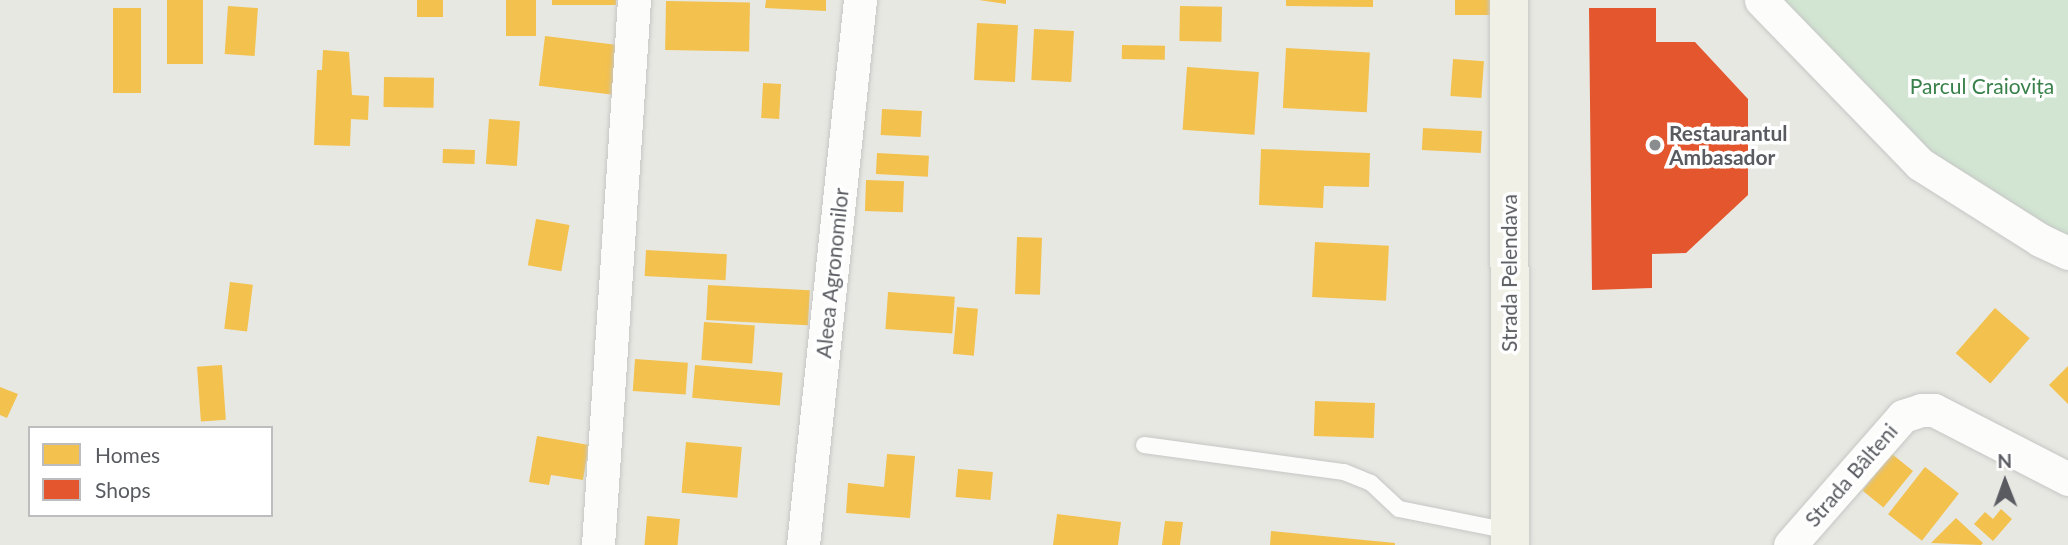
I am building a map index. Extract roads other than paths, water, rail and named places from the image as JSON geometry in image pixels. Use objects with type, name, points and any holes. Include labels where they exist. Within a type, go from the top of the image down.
[{"type":"main road","name":"Strada Pelendava","points":[[1509,0],[1510,538]]},
{"type":"street","points":[[598,545],[634,0]]},
{"type":"street","name":"Aleea Agronomilor","points":[[803,545],[860,0]]},
{"type":"street","points":[[1761,0],[1920,164],[2040,240],[2068,253]]},
{"type":"street","name":"Strada Bâlteni","points":[[1790,545],[1903,416],[1921,410],[1934,410],[2068,479]]},
{"type":"lane","points":[[1144,445],[1344,472],[1371,483],[1399,509],[1510,538]]},
{"type":"place","name":"Restaurantul Ambasador","points":[[1655,145]]},
{"type":"park label","name":"Parcul Craiovița","points":[[1982,86]]}]
